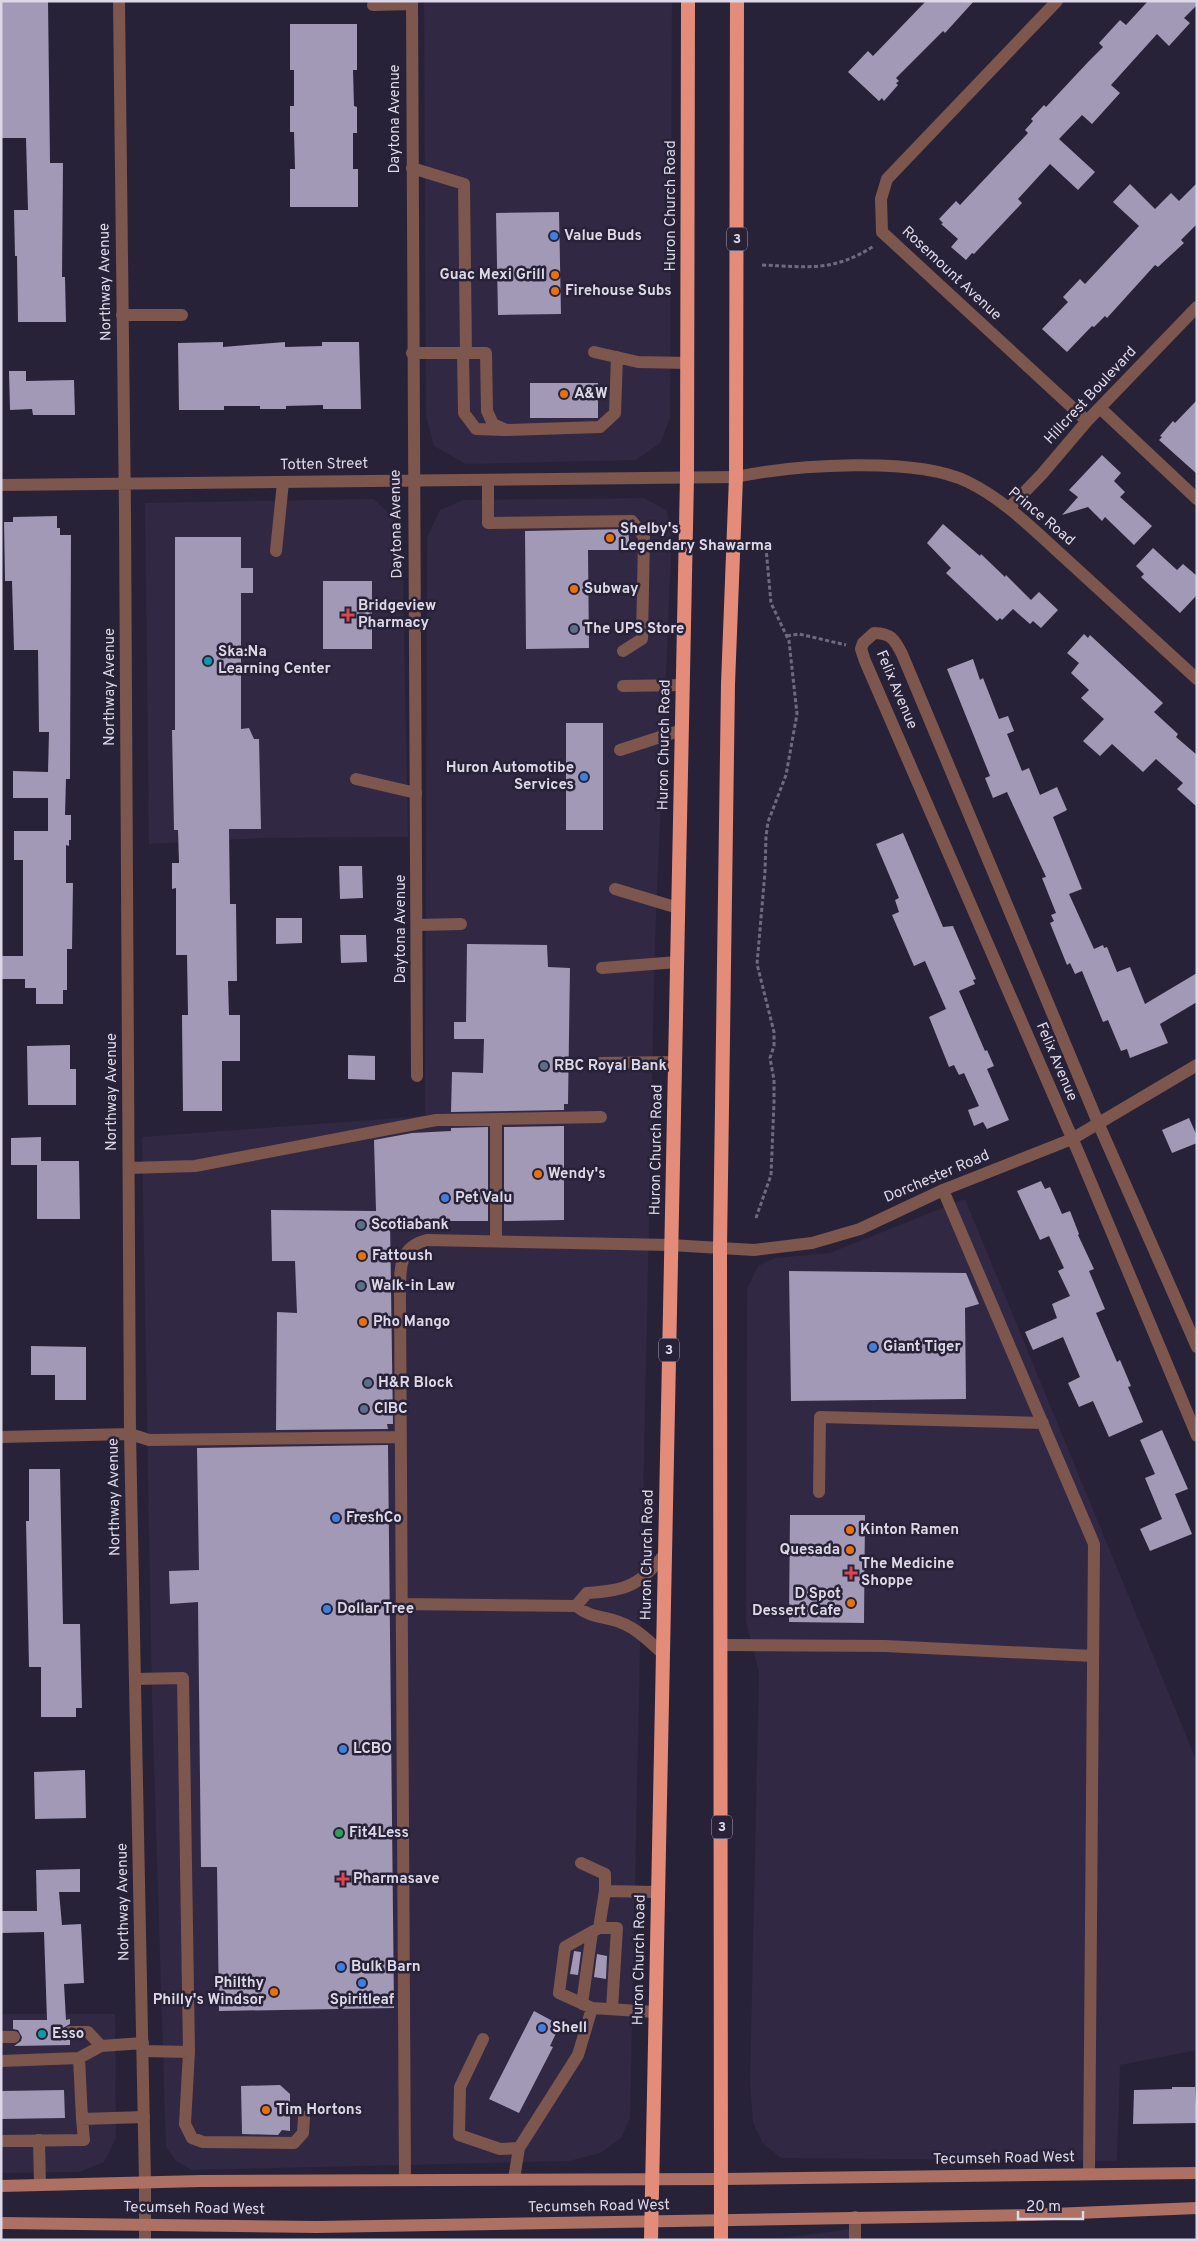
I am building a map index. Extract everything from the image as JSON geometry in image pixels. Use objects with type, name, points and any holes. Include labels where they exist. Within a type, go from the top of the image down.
[{"type":"highway","name":"Huron Church Road","points":[[650,2240],[687,478],[688,1]]},
{"type":"highway","name":"3","points":[[721,2240],[720,1248],[728,684],[736,477],[737,1]]},
{"type":"main road","name":"Tecumseh Road West","points":[[1,2186],[145,2182],[651,2178],[722,2180],[1197,2173]]},
{"type":"main road","name":"Tecumseh Road West","points":[[1,2223],[318,2227],[1029,2215],[1197,2208]]},
{"type":"street","name":"Northway Avenue","points":[[119,1],[130,1434],[143,2047],[145,2240]]},
{"type":"street","name":"Rosemount Avenue","points":[[1057,1],[887,179],[881,199],[882,232],[1087,421]]},
{"type":"street","points":[[373,5],[412,2]]},
{"type":"street","name":"Daytona Avenue","points":[[412,2],[412,481],[417,1076]]},
{"type":"street","points":[[412,168],[464,184],[464,413],[476,429],[600,427],[615,413],[616,357]]},
{"type":"street","name":"Hillcrest Boulevard","points":[[1009,508],[1042,474],[1087,421],[1197,307]]},
{"type":"street","points":[[122,315],[182,315]]},
{"type":"street","points":[[594,352],[638,362],[687,363]]},
{"type":"street","points":[[412,353],[486,353],[486,411],[493,424],[506,430]]},
{"type":"street","points":[[1100,408],[1197,499]]},
{"type":"street","name":"Prince Road","points":[[736,477],[770,470],[798,468],[901,466],[934,470],[967,481],[1009,508],[1197,679]]},
{"type":"street","name":"Totten Street","points":[[1,485],[736,477]]},
{"type":"street","points":[[488,480],[488,523],[632,521],[644,537],[642,639],[623,651]]},
{"type":"street","points":[[276,551],[283,482]]},
{"type":"street","name":"Felix Avenue","points":[[1197,1347],[1099,1125],[902,654],[894,638],[885,633],[874,633],[863,643],[861,649],[1072,1139],[1197,1436]]},
{"type":"street","points":[[623,686],[683,685]]},
{"type":"street","points":[[620,750],[682,730]]},
{"type":"street","points":[[356,779],[416,793]]},
{"type":"street","points":[[615,890],[678,908]]},
{"type":"street","points":[[417,925],[461,924]]},
{"type":"street","points":[[602,968],[677,962]]},
{"type":"street","points":[[601,1063],[675,1062]]},
{"type":"street","name":"Dorchester Road","points":[[405,2180],[400,1270],[404,1255],[415,1243],[428,1240],[670,1245],[754,1250],[812,1243],[860,1229],[943,1190],[1072,1139],[1099,1125],[1197,1065]]},
{"type":"street","points":[[129,1168],[195,1166],[436,1120],[600,1117]]},
{"type":"street","points":[[496,1119],[496,1241]]},
{"type":"street","points":[[943,1190],[1094,1544],[1089,2174]]},
{"type":"street","points":[[819,1492],[820,1417],[1042,1423]]},
{"type":"street","points":[[1,1437],[130,1434],[149,1440],[401,1437]]},
{"type":"street","points":[[576,1606],[587,1593],[617,1592],[648,1576],[664,1555]]},
{"type":"street","points":[[402,1604],[576,1606],[587,1615],[614,1620],[640,1632],[662,1653]]},
{"type":"street","points":[[721,1645],[885,1646],[1093,1656]]},
{"type":"street","points":[[136,1679],[183,1678],[188,2052],[185,2124],[192,2138],[203,2142],[294,2143],[303,2132],[304,2117]]},
{"type":"street","points":[[514,2179],[519,2148],[578,2055],[587,2006],[596,1930],[605,1891],[605,1874],[581,1863]]},
{"type":"street","points":[[605,1891],[658,1892]]},
{"type":"street","points":[[612,2009],[617,1928],[596,1930],[565,1947],[559,1994],[587,2006],[612,2009],[655,2012]]},
{"type":"street","points":[[70,2032],[88,2032],[101,2046]]},
{"type":"street","points":[[483,2039],[460,2087],[459,2135],[500,2149],[519,2148]]},
{"type":"street","points":[[1,2061],[79,2058],[101,2046],[143,2047],[188,2052]]},
{"type":"street","points":[[1,2141],[84,2140],[79,2058]]},
{"type":"street","points":[[82,2119],[144,2118]]},
{"type":"street","points":[[39,2140],[40,2185]]},
{"type":"street","points":[[855,2217],[856,2240]]},
{"type":"path","points":[[762,265],[822,268],[858,256],[888,237]]},
{"type":"path","points":[[756,1218],[771,1175],[774,1102],[774,1080],[770,1058],[774,1046],[774,1032],[757,964],[766,837],[768,822],[786,775],[798,714],[792,657],[787,636],[771,603],[766,548]]},
{"type":"path","points":[[787,636],[799,634],[861,649]]},
{"type":"shaded area","points":[[424,1],[672,1],[670,418],[660,443],[636,460],[466,464],[434,446],[426,416]]},
{"type":"shaded area","points":[[644,498],[666,510],[672,530],[655,941],[630,2118],[621,2138],[600,2153],[569,2161],[192,2170],[176,2161],[166,2147],[152,1701],[142,1137],[425,1116],[427,538],[440,510],[463,500]]},
{"type":"shaded area","points":[[374,499],[402,527],[408,837],[262,838],[149,844],[145,503]]},
{"type":"shaded area","points":[[965,1199],[1197,1762],[1197,2050],[1120,2065],[1117,2161],[781,2158],[762,2142],[753,2122],[750,2082],[759,1672],[746,1622],[747,1289],[758,1266],[775,1258],[830,1253]]},
{"type":"shaded area","points":[[1,2014],[115,2014],[116,2138],[104,2162],[79,2172],[1,2173]]},
{"type":"shaded area","points":[[860,2228],[860,2240],[772,2240],[773,2239]]},
{"type":"building","points":[[1,1],[48,1],[50,163],[63,163],[62,277],[65,277],[66,322],[18,322],[14,210],[28,210],[26,138],[1,138]]},
{"type":"building","points":[[926,1],[974,1],[945,33],[943,31],[896,78],[899,81],[896,83],[898,85],[884,101],[882,98],[879,101],[848,72],[868,51],[873,56]]},
{"type":"building","points":[[1148,1],[1197,1],[1197,5],[1184,18],[1190,23],[1169,46],[1157,34],[1111,85],[1120,93],[1092,124],[1082,115],[1059,139],[1095,172],[1078,190],[1050,164],[1018,199],[1022,203],[974,254],[972,253],[966,260],[951,247],[958,239],[941,224],[943,223],[939,219],[956,201],[960,205],[1028,133],[1025,130],[1033,121],[1031,119],[1044,105],[1046,107],[1103,47],[1099,43],[1120,20],[1126,25]]},
{"type":"building","points":[[290,24],[357,24],[357,70],[353,70],[354,106],[357,107],[357,133],[353,133],[353,169],[358,169],[358,207],[290,207],[290,169],[295,169],[294,132],[290,132],[290,106],[294,106],[294,70],[290,70]]},
{"type":"building","points":[[1197,183],[1197,224],[1181,240],[1184,243],[1158,267],[1155,265],[1107,318],[1105,316],[1094,327],[1092,326],[1067,352],[1042,329],[1068,302],[1063,297],[1080,279],[1085,284],[1139,226],[1113,202],[1130,184],[1155,209],[1171,193],[1179,201]]},
{"type":"building","points":[[559,212],[561,314],[498,315],[496,213]]},
{"type":"building","points":[[223,342],[223,347],[285,342],[285,347],[322,346],[322,342],[359,342],[361,409],[323,409],[323,405],[286,406],[286,409],[260,409],[260,406],[224,406],[224,410],[179,410],[178,343]]},
{"type":"building","points":[[9,371],[26,371],[26,381],[74,380],[75,415],[33,415],[32,409],[10,410]]},
{"type":"building","name":"A&W","points":[[530,383],[598,383],[598,418],[530,418]]},
{"type":"building","points":[[1197,400],[1197,474],[1159,440],[1162,437],[1160,436],[1173,421],[1175,423]]},
{"type":"building","points":[[1102,455],[1121,473],[1114,481],[1125,492],[1120,497],[1152,526],[1134,545],[1105,517],[1102,521],[1088,507],[1062,515],[1078,497],[1069,490]]},
{"type":"building","points":[[57,516],[57,528],[60,528],[60,535],[71,535],[70,779],[66,779],[65,815],[71,815],[71,840],[69,840],[69,846],[66,845],[66,883],[73,883],[72,949],[67,949],[67,990],[63,990],[63,1004],[36,1004],[36,988],[25,988],[25,979],[1,979],[1,956],[23,956],[23,860],[14,860],[14,831],[48,831],[48,798],[13,798],[13,771],[48,772],[49,732],[39,732],[38,650],[14,650],[12,581],[5,581],[4,522],[13,522],[13,517]]},
{"type":"building","points":[[943,524],[980,556],[981,554],[1005,577],[1006,575],[1031,600],[1039,592],[1058,610],[1041,628],[1033,621],[1030,624],[1013,609],[1002,620],[1000,618],[997,621],[946,573],[951,568],[927,543]]},
{"type":"building","points":[[628,529],[630,550],[588,550],[589,648],[526,649],[525,531]]},
{"type":"building","points":[[175,537],[241,537],[241,568],[253,568],[253,593],[241,593],[241,729],[249,728],[254,739],[259,739],[261,829],[229,829],[230,904],[236,904],[237,981],[228,981],[229,1015],[240,1015],[240,1061],[222,1061],[222,1111],[183,1111],[182,1015],[188,1015],[187,955],[176,955],[176,888],[172,889],[172,863],[179,863],[178,830],[174,830],[172,730],[175,730]]},
{"type":"building","points":[[1153,548],[1177,570],[1183,564],[1197,576],[1197,595],[1180,613],[1141,577],[1144,574],[1136,566]]},
{"type":"building","name":"Bridgeview Pharmacy","points":[[323,581],[372,581],[372,649],[323,649]]},
{"type":"building","points":[[1084,634],[1088,638],[1090,635],[1163,703],[1154,712],[1178,734],[1176,737],[1197,755],[1197,807],[1177,789],[1183,783],[1156,759],[1143,772],[1112,744],[1100,756],[1083,741],[1104,719],[1081,698],[1089,690],[1071,673],[1079,663],[1067,653]]},
{"type":"building","points":[[973,659],[980,680],[983,678],[999,719],[1008,716],[1014,731],[1007,734],[1022,771],[1029,768],[1040,795],[1057,787],[1067,810],[1053,817],[1082,889],[1069,894],[1094,949],[1103,945],[1104,948],[1107,947],[1117,972],[1130,967],[1145,1004],[1197,973],[1197,1002],[1160,1024],[1168,1043],[1130,1058],[1127,1049],[1121,1051],[1108,1020],[1103,1022],[1082,971],[1075,974],[1070,963],[1067,965],[1050,923],[1054,921],[1051,915],[1056,913],[1042,878],[1046,877],[1007,792],[993,798],[985,778],[990,776],[947,669]]},
{"type":"building","name":"Huron Automotibe Services","points":[[566,723],[603,723],[603,830],[566,830]]},
{"type":"building","points":[[903,833],[943,927],[953,926],[976,979],[973,980],[975,984],[959,991],[985,1051],[987,1050],[994,1066],[987,1069],[1009,1120],[987,1129],[983,1122],[974,1126],[968,1110],[979,1106],[964,1073],[959,1075],[954,1065],[949,1067],[929,1017],[946,1009],[925,961],[914,966],[892,915],[899,912],[895,900],[899,898],[876,844]]},
{"type":"building","points":[[339,866],[362,866],[363,898],[340,899]]},
{"type":"building","points":[[276,918],[302,918],[302,943],[276,944]]},
{"type":"building","points":[[340,935],[366,935],[367,962],[341,963]]},
{"type":"building","points":[[467,944],[547,945],[548,967],[570,968],[568,1104],[564,1104],[564,1110],[451,1112],[452,1072],[483,1073],[484,1039],[454,1039],[454,1022],[466,1022]]},
{"type":"building","points":[[70,1045],[70,1069],[76,1069],[76,1105],[28,1105],[27,1046]]},
{"type":"building","points":[[348,1055],[375,1056],[375,1080],[348,1079]]},
{"type":"building","points":[[1189,1118],[1197,1136],[1197,1143],[1172,1153],[1162,1130]]},
{"type":"building","name":"Wendy's","points":[[564,1126],[564,1220],[504,1221],[504,1127]]},
{"type":"building","points":[[488,1127],[488,1221],[390,1221],[393,1424],[387,1424],[388,1429],[276,1430],[277,1312],[297,1313],[295,1261],[272,1261],[271,1210],[376,1211],[374,1140],[412,1133],[451,1131],[451,1128]]},
{"type":"building","points":[[41,1137],[41,1161],[79,1161],[80,1219],[37,1219],[37,1165],[11,1165],[11,1138]]},
{"type":"building","points":[[1041,1181],[1045,1189],[1050,1187],[1062,1214],[1070,1211],[1078,1235],[1094,1269],[1089,1271],[1105,1309],[1096,1313],[1117,1362],[1120,1360],[1131,1386],[1128,1387],[1143,1422],[1109,1437],[1093,1401],[1079,1407],[1068,1383],[1080,1377],[1063,1337],[1033,1350],[1025,1332],[1057,1318],[1052,1304],[1070,1296],[1058,1271],[1064,1268],[1049,1236],[1040,1240],[1017,1191]]},
{"type":"building","points":[[789,1271],[966,1273],[979,1304],[965,1308],[966,1399],[791,1401]]},
{"type":"building","points":[[31,1346],[86,1347],[86,1400],[55,1400],[55,1375],[31,1375]]},
{"type":"building","points":[[1162,1430],[1188,1489],[1175,1494],[1192,1534],[1150,1551],[1140,1529],[1162,1519],[1145,1478],[1155,1474],[1140,1440]]},
{"type":"building","points":[[388,1445],[394,2008],[219,2011],[217,1867],[201,1867],[198,1602],[170,1604],[169,1571],[199,1570],[197,1448]]},
{"type":"building","points":[[29,1469],[60,1469],[63,1624],[80,1624],[82,1708],[76,1708],[76,1717],[41,1717],[41,1667],[29,1667],[26,1521],[29,1521]]},
{"type":"building","points":[[790,1515],[865,1515],[864,1623],[789,1622]]},
{"type":"building","points":[[85,1770],[86,1818],[35,1819],[34,1772]]},
{"type":"building","points":[[80,1869],[80,1892],[59,1892],[62,1925],[81,1924],[84,1983],[64,1984],[66,2020],[70,2019],[70,2024],[63,2028],[62,2032],[66,2039],[70,2040],[70,2045],[14,2046],[21,2041],[22,2037],[18,2030],[13,2029],[13,2020],[47,2020],[44,1932],[1,1933],[1,1911],[37,1911],[36,1870]]},
{"type":"building","points":[[574,1951],[581,1952],[578,1975],[570,1974]]},
{"type":"building","points":[[597,1954],[607,1956],[606,1979],[594,1977]]},
{"type":"building","points":[[534,2011],[560,2025],[550,2046],[553,2047],[519,2113],[489,2099]]},
{"type":"building","name":"Tim Hortons","points":[[280,2085],[290,2094],[290,2131],[282,2130],[278,2135],[242,2134],[241,2086]]},
{"type":"building","points":[[1172,2087],[1195,2087],[1197,2123],[1133,2124],[1134,2090],[1172,2089]]},
{"type":"building","points":[[64,2090],[65,2118],[1,2119],[1,2091]]},
{"type":"place","name":"Value Buds","points":[[554,236]]},
{"type":"place","name":"Guac Mexi Grill","points":[[555,275]]},
{"type":"place","name":"Firehouse Subs","points":[[555,291]]},
{"type":"place","name":"A&W","points":[[564,394]]},
{"type":"place","name":"Shelby's Legendary Shawarma","points":[[610,538]]},
{"type":"place","name":"Subway","points":[[574,589]]},
{"type":"place","name":"Bridgeview Pharmacy","points":[[348,615]]},
{"type":"place","name":"The UPS Store","points":[[574,629]]},
{"type":"place","name":"Ska:Na Learning Center","points":[[208,661]]},
{"type":"place","name":"Huron Automotibe Services","points":[[584,777]]},
{"type":"place","name":"RBC Royal Bank","points":[[544,1066]]},
{"type":"place","name":"Wendy's","points":[[538,1174]]},
{"type":"place","name":"Pet Valu","points":[[445,1198]]},
{"type":"place","name":"Scotiabank","points":[[361,1225]]},
{"type":"place","name":"Fattoush","points":[[362,1256]]},
{"type":"place","name":"Walk-in Law","points":[[361,1286]]},
{"type":"place","name":"Pho Mango","points":[[363,1322]]},
{"type":"place","name":"Giant Tiger","points":[[873,1347]]},
{"type":"place","name":"H&R Block","points":[[368,1383]]},
{"type":"place","name":"CIBC","points":[[364,1409]]},
{"type":"place","name":"FreshCo","points":[[336,1518]]},
{"type":"place","name":"Kinton Ramen","points":[[850,1530]]},
{"type":"place","name":"Quesada","points":[[850,1550]]},
{"type":"place","name":"The Medicine Shoppe","points":[[851,1573]]},
{"type":"place","name":"D Spot Dessert Cafe","points":[[851,1603]]},
{"type":"place","name":"Dollar Tree","points":[[327,1609]]},
{"type":"place","name":"LCBO","points":[[343,1749]]},
{"type":"place","name":"Fit4Less","points":[[339,1833]]},
{"type":"place","name":"Pharmasave","points":[[343,1879]]},
{"type":"place","name":"Bulk Barn","points":[[341,1967]]},
{"type":"place","name":"Spiritleaf","points":[[362,1983]]},
{"type":"place","name":"Philthy Philly's Windsor","points":[[274,1992]]},
{"type":"place","name":"Shell","points":[[542,2028]]},
{"type":"place","name":"Esso","points":[[42,2034]]},
{"type":"place","name":"Tim Hortons","points":[[266,2110]]}]
